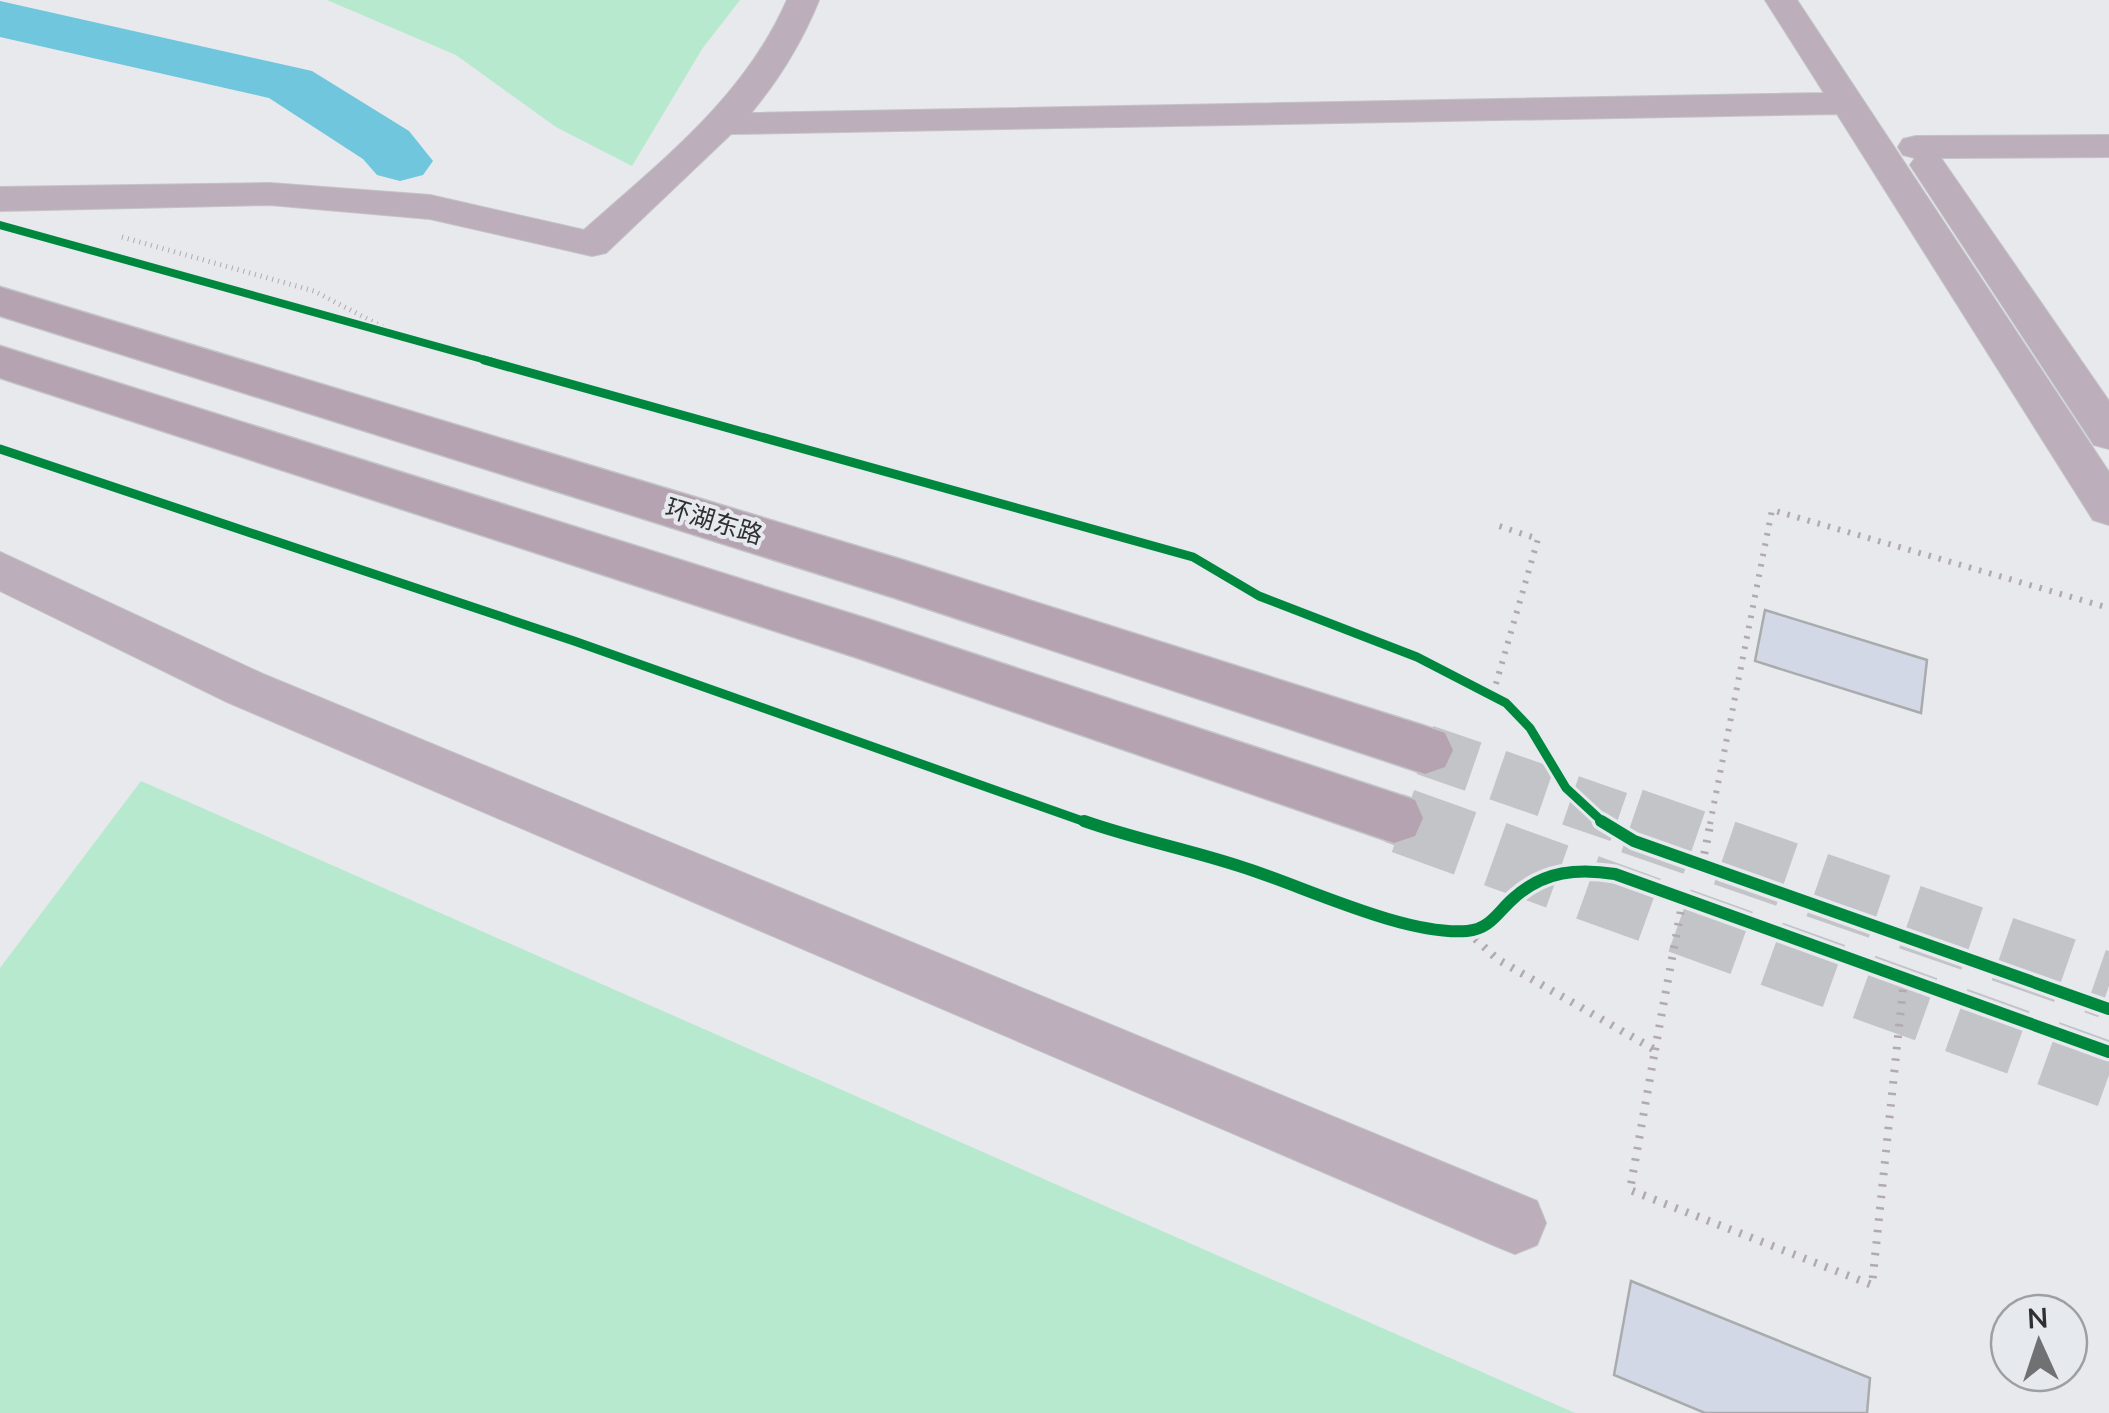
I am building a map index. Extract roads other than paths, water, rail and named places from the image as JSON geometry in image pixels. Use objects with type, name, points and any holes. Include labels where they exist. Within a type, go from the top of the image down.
[{"type":"main road","name":"环湖东路","points":[[0,301],[906,581],[1425,750]]},
{"type":"main road","points":[[0,362],[871,641],[1394,818]]},
{"type":"lane","points":[[0,199],[288,195],[430,207],[592,244],[720,124],[772,65],[802,0]]},
{"type":"lane","points":[[1781,0],[2109,508]]},
{"type":"lane","points":[[1817,0],[2109,434]]},
{"type":"lane","points":[[720,124],[1848,103]]},
{"type":"lane","points":[[1916,147],[2109,146]]},
{"type":"lane","points":[[0,570],[245,688],[1514,1222]]},
{"type":"waterway","points":[[0,19],[290,84],[386,145],[400,161]]},
{"type":"tunnel","points":[[1425,750],[1639,824]]},
{"type":"tunnel","points":[[1394,818],[1410,824]]},
{"type":"tunnel","points":[[1403,821],[2109,1075]]},
{"type":"tunnel","points":[[1632,821],[2109,986]]}]
